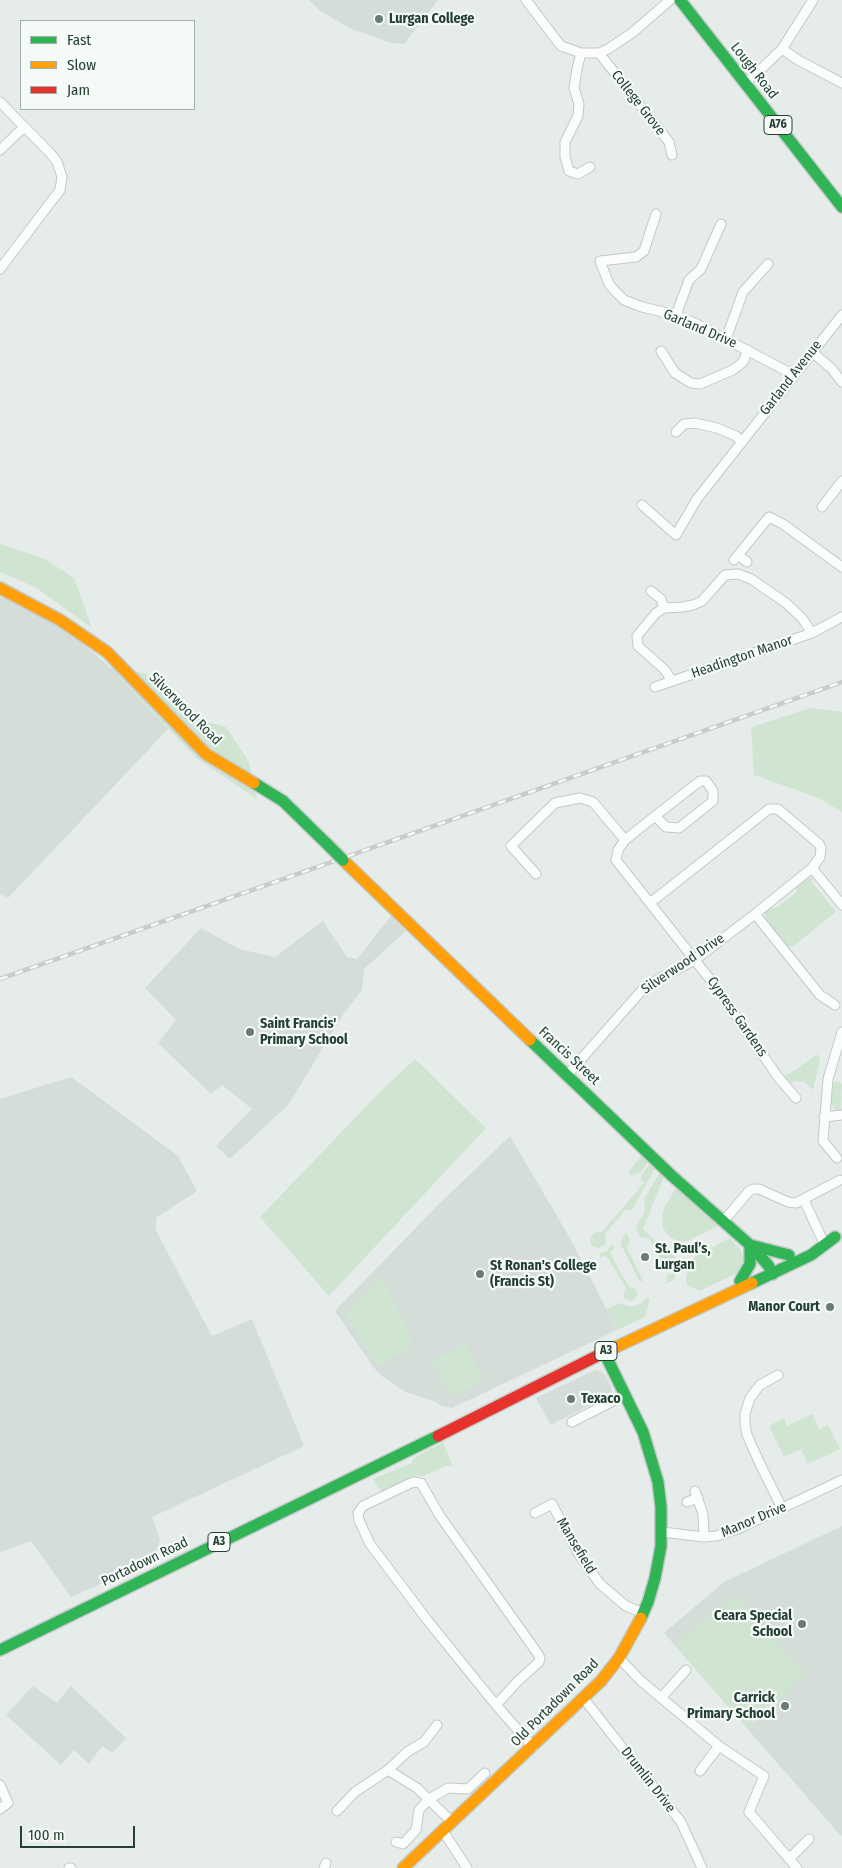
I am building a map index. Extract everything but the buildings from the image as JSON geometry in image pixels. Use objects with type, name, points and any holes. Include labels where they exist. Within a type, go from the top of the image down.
[{"type":"main road","name":"Lough Road","points":[[680,0],[842,206]]},
{"type":"main road","name":"Silverwood Road","points":[[0,588],[60,620],[107,652],[206,754],[283,801],[343,860]]},
{"type":"main road","name":"Francis Street","points":[[343,860],[723,1222],[750,1245],[771,1270]]},
{"type":"main road","name":"A3","points":[[604,1352],[771,1270],[790,1255],[823,1241],[840,1237]]},
{"type":"main road","name":"A3","points":[[717,1298],[740,1282],[811,1255],[840,1237]]},
{"type":"main road","points":[[740,1282],[750,1264],[750,1245],[790,1255]]},
{"type":"main road","name":"Old Portadown Road","points":[[404,1868],[584,1699],[619,1658],[643,1613],[655,1578],[662,1532],[661,1497],[656,1473],[643,1432],[604,1352]]},
{"type":"main road","name":"Portadown Road","points":[[0,1650],[440,1436],[604,1352]]},
{"type":"street","points":[[526,0],[561,46],[582,52],[599,53],[608,50],[632,33],[670,0]]},
{"type":"street","points":[[745,82],[782,49],[813,0]]},
{"type":"street","points":[[782,49],[798,60],[842,82]]},
{"type":"street","points":[[582,52],[574,88],[579,104],[578,116],[565,142],[565,157],[569,171],[578,174],[590,167]]},
{"type":"street","name":"College Grove","points":[[599,53],[669,142],[672,156]]},
{"type":"street","points":[[0,102],[51,154],[57,162],[62,177],[60,190],[0,269]]},
{"type":"street","points":[[0,150],[24,127]]},
{"type":"street","name":"Garland Drive","points":[[656,214],[644,251],[636,257],[600,261],[608,284],[624,300],[642,307],[676,315],[726,338],[794,375]]},
{"type":"street","points":[[676,315],[689,280],[701,269],[721,224]]},
{"type":"street","points":[[726,338],[743,292],[768,264]]},
{"type":"street","name":"Garland Avenue","points":[[642,505],[676,535],[697,499],[842,315]]},
{"type":"street","points":[[661,351],[675,373],[691,383],[700,384],[733,370],[743,362],[748,350]]},
{"type":"street","points":[[812,352],[831,368],[842,382]]},
{"type":"street","points":[[676,432],[684,424],[695,423],[717,428],[742,441]]},
{"type":"street","points":[[822,506],[842,481]]},
{"type":"street","points":[[747,562],[736,558],[769,517],[783,524],[842,567]]},
{"type":"street","name":"Headington Manor","points":[[672,681],[666,670],[638,646],[636,642],[637,636],[656,613],[664,608],[693,605],[702,601],[725,575],[738,574],[751,579],[786,603],[802,618],[812,633]]},
{"type":"street","points":[[651,590],[661,599],[664,608]]},
{"type":"street","name":"Headington Manor","points":[[655,687],[812,633],[842,617]]},
{"type":"street","points":[[536,874],[511,847],[555,803],[580,798],[593,802],[626,840],[655,816],[700,781],[706,781],[713,791],[713,801],[679,828],[666,827],[655,816]]},
{"type":"street","points":[[650,903],[766,811],[773,808],[778,809],[819,844],[821,848],[820,857],[812,868],[842,905]]},
{"type":"street","name":"Cypress Gardens","points":[[626,840],[618,850],[616,860],[716,987],[778,1077],[796,1098]]},
{"type":"street","name":"Silverwood Drive","points":[[568,1074],[643,989],[695,960],[812,868]]},
{"type":"street","points":[[755,914],[820,995],[834,1005]]},
{"type":"street","points":[[837,1158],[823,1141],[830,1068],[842,1032]]},
{"type":"street","points":[[824,1117],[842,1115]]},
{"type":"street","points":[[723,1222],[749,1192],[754,1189],[759,1189],[788,1202],[796,1203],[836,1180]]},
{"type":"street","points":[[804,1200],[823,1241]]},
{"type":"street","points":[[778,1374],[760,1385],[750,1398],[745,1414],[745,1425],[747,1435],[782,1508]]},
{"type":"street","points":[[572,1422],[625,1395]]},
{"type":"street","name":"Manor Drive","points":[[662,1532],[704,1537],[716,1536],[738,1529],[842,1480]]},
{"type":"street","points":[[496,1705],[538,1662],[540,1658],[538,1654],[440,1516],[421,1483],[414,1482],[363,1506],[358,1514],[359,1520],[370,1544],[428,1621],[496,1705],[532,1747]]},
{"type":"street","points":[[686,1502],[696,1494],[703,1514],[704,1537]]},
{"type":"street","name":"Mansefield","points":[[535,1513],[552,1504],[578,1553],[600,1584],[626,1606],[643,1613]]},
{"type":"street","points":[[619,1658],[641,1681],[719,1746],[764,1776],[749,1812],[797,1868]]},
{"type":"street","points":[[661,1698],[686,1670]]},
{"type":"street","name":"Drumlin Drive","points":[[584,1699],[681,1822],[702,1868]]},
{"type":"street","points":[[337,1811],[355,1792],[388,1770],[407,1752],[424,1742],[431,1728]]},
{"type":"street","points":[[700,1772],[719,1746]]},
{"type":"street","points":[[388,1770],[417,1788],[452,1822]]},
{"type":"street","points":[[396,1842],[403,1844],[416,1830],[419,1810],[429,1798],[448,1788],[468,1789],[485,1772]]},
{"type":"street","points":[[0,1785],[8,1803],[0,1809]]},
{"type":"street","points":[[443,1831],[466,1868]]},
{"type":"street","points":[[789,1859],[810,1839]]},
{"type":"shaded area","name":"Lurgan College","points":[[309,0],[438,0],[404,44],[391,43],[349,28],[318,9]]},
{"type":"shaded area","points":[[0,597],[23,606],[77,639],[111,668],[168,729],[8,898],[0,894]]},
{"type":"shaded area","name":"Saint Francis' Primary School","points":[[391,916],[406,931],[364,969],[362,990],[342,1016],[289,1104],[230,1159],[216,1146],[252,1109],[222,1085],[211,1094],[158,1043],[176,1020],[145,988],[201,928],[239,949],[275,957],[323,921],[347,957],[357,959]]},
{"type":"shaded area","points":[[71,1077],[177,1155],[197,1191],[156,1218],[156,1231],[212,1336],[252,1319],[304,1446],[152,1517],[160,1539],[157,1550],[145,1564],[71,1597],[31,1541],[0,1552],[0,1099]]},
{"type":"shaded area","name":"St Ronan's College (Francis St)","points":[[510,1136],[571,1240],[617,1330],[452,1408],[441,1406],[436,1402],[406,1392],[383,1377],[374,1368],[335,1311],[436,1207]]},
{"type":"shaded area","points":[[595,1370],[601,1371],[606,1376],[612,1388],[611,1394],[551,1425],[536,1398]]},
{"type":"shaded area","name":"Carrick Primary School","points":[[842,1526],[841,1836],[664,1633],[724,1582]]},
{"type":"shaded area","points":[[33,1686],[57,1703],[71,1686],[126,1738],[113,1753],[102,1746],[89,1764],[74,1750],[61,1765],[6,1715]]},
{"type":"green space","points":[[0,544],[45,559],[74,578],[92,628],[35,587],[0,572]]},
{"type":"green space","points":[[111,668],[144,673],[161,683],[191,717],[226,727],[249,762],[257,799],[196,758]]},
{"type":"green space","points":[[811,708],[842,712],[842,812],[819,798],[754,775],[751,727]]},
{"type":"green space","points":[[809,878],[813,879],[812,882],[836,912],[792,947],[786,946],[766,920],[765,913],[771,907],[776,908],[797,892],[796,887]]},
{"type":"green space","points":[[817,1054],[820,1060],[813,1090],[805,1082],[795,1081],[791,1083],[784,1079],[786,1075]]},
{"type":"green space","points":[[415,1059],[486,1128],[329,1296],[260,1217],[380,1092]]},
{"type":"green space","points":[[834,1082],[842,1084],[841,1111],[836,1110],[831,1103]]},
{"type":"green space","points":[[642,1155],[648,1162],[641,1172],[631,1176],[628,1172]]},
{"type":"green space","points":[[650,1163],[655,1168],[633,1208],[628,1211],[626,1209],[605,1234],[605,1245],[599,1248],[593,1247],[590,1242],[592,1235],[596,1232],[602,1232],[644,1183],[641,1176]]},
{"type":"green space","points":[[660,1172],[664,1176],[643,1229],[656,1242],[671,1251],[679,1263],[674,1280],[665,1284],[668,1278],[666,1275],[672,1274],[672,1269],[664,1268],[649,1239],[640,1237],[636,1227],[645,1211],[644,1199]]},
{"type":"green space","points":[[676,1188],[718,1226],[687,1241],[678,1242],[668,1235],[663,1228],[662,1217],[664,1208]]},
{"type":"green space","points":[[626,1232],[630,1240],[627,1248],[643,1280],[640,1282],[620,1243]]},
{"type":"green space","points":[[730,1238],[740,1249],[743,1257],[742,1271],[699,1291],[686,1284],[687,1273],[695,1256]]},
{"type":"green space","points":[[612,1244],[614,1248],[610,1253],[629,1287],[634,1288],[637,1292],[637,1296],[632,1301],[624,1297],[626,1288],[606,1255],[600,1258],[599,1254],[607,1251]]},
{"type":"green space","points":[[381,1275],[415,1346],[377,1366],[345,1314]]},
{"type":"green space","points":[[646,1298],[650,1299],[645,1317],[617,1330],[607,1309],[619,1303],[635,1306],[642,1303]]},
{"type":"green space","points":[[465,1344],[484,1381],[451,1397],[432,1361]]},
{"type":"green space","points":[[812,1414],[819,1429],[828,1425],[840,1449],[808,1464],[801,1449],[784,1457],[769,1426],[784,1418],[787,1426]]},
{"type":"green space","points":[[443,1443],[453,1466],[445,1466],[424,1476],[415,1476],[382,1492],[373,1479],[412,1463],[412,1460],[424,1452]]},
{"type":"green space","points":[[735,1595],[806,1674],[749,1729],[674,1644]]},
{"type":"railway","points":[[0,979],[842,682]]},
{"type":"traffic: fast","points":[[680,0],[842,207]]},
{"type":"traffic: fast","points":[[254,783],[283,801],[327,844]]},
{"type":"traffic: fast","points":[[327,844],[343,860]]},
{"type":"traffic: fast","points":[[530,1040],[671,1175],[750,1245],[768,1265],[773,1274]]},
{"type":"traffic: fast","points":[[752,1283],[811,1255],[835,1237]]},
{"type":"traffic: fast","points":[[740,1281],[750,1264],[750,1245],[789,1255]]},
{"type":"traffic: fast","points":[[604,1352],[643,1432],[658,1482],[661,1507],[661,1546],[655,1578],[641,1618]]},
{"type":"traffic: fast","points":[[0,1650],[438,1436]]},
{"type":"traffic: slow","points":[[0,588],[60,620],[107,652],[206,754],[254,783]]},
{"type":"traffic: slow","points":[[343,860],[530,1040]]},
{"type":"traffic: slow","points":[[597,1356],[752,1283]]},
{"type":"traffic: slow","points":[[403,1868],[601,1681],[619,1658],[641,1618]]},
{"type":"traffic: jam","points":[[438,1436],[597,1356]]},
{"type":"place","name":"Lurgan College","points":[[379,19]]},
{"type":"place","name":"Saint Francis' Primary School","points":[[250,1032]]},
{"type":"place","name":"St. Paul’s, Lurgan","points":[[645,1257]]},
{"type":"place","name":"St Ronan's College (Francis St)","points":[[480,1274]]},
{"type":"place","name":"Manor Court","points":[[830,1307]]},
{"type":"place","name":"Texaco","points":[[571,1399]]},
{"type":"place","name":"Ceara Special School","points":[[802,1624]]},
{"type":"place","name":"Carrick Primary School","points":[[785,1706]]}]
